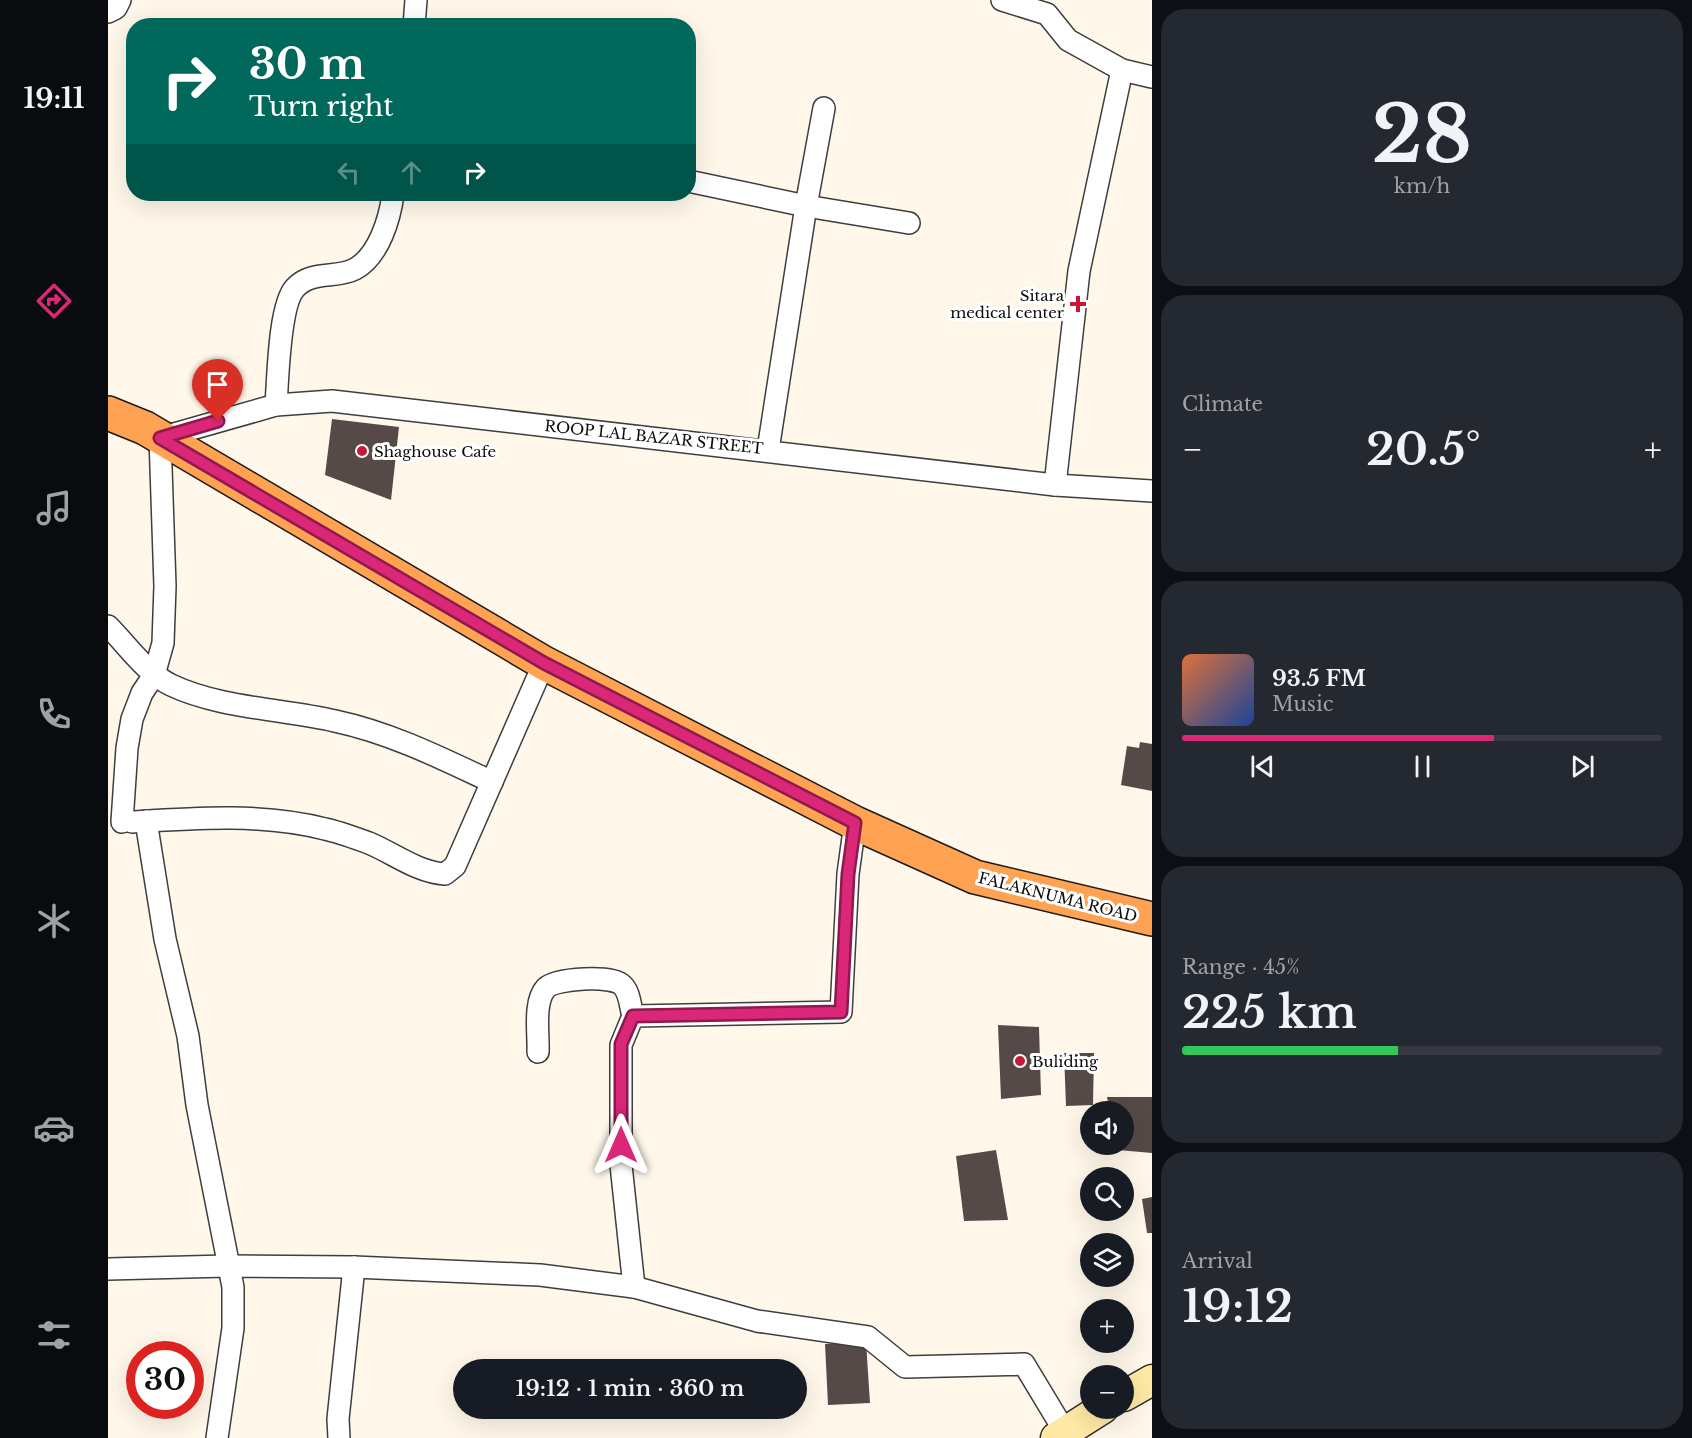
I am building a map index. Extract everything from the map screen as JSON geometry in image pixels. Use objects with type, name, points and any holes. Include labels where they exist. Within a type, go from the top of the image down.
[{"type":"highway","name":"FALAKNUMA ROAD","points":[[108,413],[160,438],[544,663],[855,823],[975,876],[1152,919]]},
{"type":"main road","points":[[1134,1390],[1152,1380]]},
{"type":"main road","points":[[1060,1435],[1085,1419]]},
{"type":"street","points":[[108,12],[116,8],[120,0]]},
{"type":"street","points":[[415,18],[416,0]]},
{"type":"street","points":[[1002,0],[1049,7],[1068,40],[1122,70],[1152,77]]},
{"type":"street","points":[[1055,485],[1079,272],[1122,70]]},
{"type":"street","points":[[768,450],[806,206],[824,108]]},
{"type":"street","points":[[696,183],[806,206],[909,223]]},
{"type":"street","points":[[276,405],[285,306],[294,288],[309,278],[354,270],[372,254],[385,226],[391,201]]},
{"type":"street","name":"ROOP LAL BAZAR STREET","points":[[160,438],[276,405],[332,401],[1055,485],[1152,491]]},
{"type":"street","points":[[160,438],[165,617],[163,643],[154,675],[142,693],[132,719],[115,823],[202,818],[289,822],[326,829],[369,843],[418,868],[445,874],[455,866],[544,663]]},
{"type":"street","points":[[108,626],[154,675],[171,685],[212,699],[273,708],[374,730],[492,782]]},
{"type":"street","points":[[146,821],[165,939],[188,1036],[197,1105],[226,1266],[232,1287],[233,1328],[217,1438]]},
{"type":"street","points":[[633,1016],[841,1012],[848,874],[855,823]]},
{"type":"street","points":[[538,1052],[540,999],[546,988],[555,983],[593,979],[615,980],[626,990],[633,1016],[621,1044],[621,1165],[634,1287]]},
{"type":"street","points":[[108,1269],[226,1266],[354,1267],[540,1275],[634,1287],[757,1321],[868,1337],[905,1367],[1024,1365],[1060,1435]]},
{"type":"street","points":[[339,1438],[338,1419],[354,1267]]},
{"type":"building","name":"Shaghouse Cafe","points":[[332,419],[399,427],[391,500],[325,475]]},
{"type":"building","points":[[1140,742],[1152,744],[1152,791],[1121,785],[1127,746],[1139,748]]},
{"type":"building","name":"Buliding","points":[[998,1025],[1039,1027],[1041,1095],[1001,1099]]},
{"type":"building","name":"Buliding","points":[[1064,1053],[1094,1053],[1093,1101],[1080,1101],[1080,1105],[1066,1106]]},
{"type":"building","name":"Buliding","points":[[1107,1097],[1152,1097],[1152,1153],[1134,1151],[1134,1101],[1108,1101]]},
{"type":"building","points":[[996,1150],[1008,1220],[964,1221],[956,1156]]},
{"type":"building","points":[[1152,1197],[1152,1233],[1147,1233],[1142,1199]]},
{"type":"building","points":[[866,1342],[870,1403],[828,1405],[825,1344]]},
{"type":"place","name":"Sitara medical center","points":[[1078,304]]},
{"type":"place","name":"Shaghouse Cafe","points":[[362,451]]},
{"type":"place","name":"Buliding","points":[[1020,1061]]},
{"type":"route","points":[[218,421],[160,438],[544,663],[855,823],[848,874],[841,1012],[633,1016],[621,1044],[621,1145]]}]
